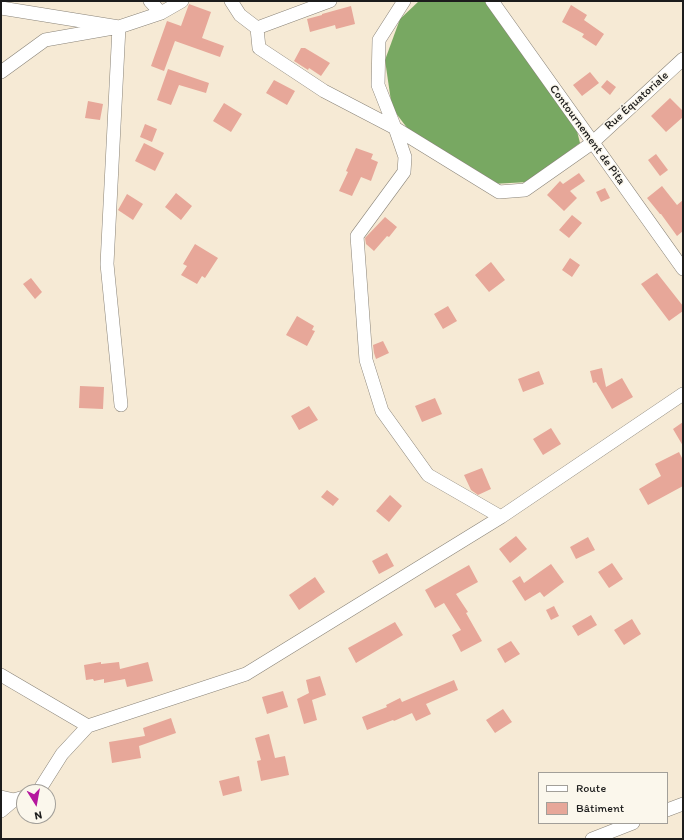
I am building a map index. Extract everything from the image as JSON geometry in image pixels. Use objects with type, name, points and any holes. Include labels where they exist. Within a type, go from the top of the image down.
[{"type":"street","points":[[150,1],[161,13]]},
{"type":"street","points":[[1,72],[45,40],[118,27],[161,13],[182,1]]},
{"type":"street","points":[[231,1],[240,16],[257,28],[330,1]]},
{"type":"street","points":[[404,1],[378,40],[378,85],[405,157],[404,172],[357,236],[366,360],[382,411],[428,475],[502,517]]},
{"type":"street","name":"Contournement de Pita","points":[[492,1],[683,269]]},
{"type":"street","points":[[1,8],[118,27]]},
{"type":"street","points":[[118,27],[107,264],[122,405]]},
{"type":"street","name":"Rue Équatoriale","points":[[257,28],[259,48],[324,91],[395,128],[499,192],[525,190],[592,143],[683,59]]},
{"type":"street","points":[[43,784],[62,754],[88,726],[246,674],[502,517],[683,394]]},
{"type":"street","points":[[1,675],[88,726]]},
{"type":"street","points":[[1,797],[16,798]]},
{"type":"street","points":[[1,811],[16,800]]},
{"type":"street","points":[[668,810],[683,804]]},
{"type":"street","points":[[592,839],[630,824]]},
{"type":"green space","points":[[419,1],[486,1],[576,127],[580,143],[528,182],[492,184],[411,133],[392,108],[385,60],[400,19]]},
{"type":"building","points":[[189,4],[211,12],[202,38],[224,46],[220,57],[175,41],[164,71],[151,66],[167,21],[181,26]]},
{"type":"building","points":[[571,5],[587,15],[584,20],[604,34],[596,46],[582,37],[584,34],[562,22]]},
{"type":"building","points":[[351,6],[355,24],[336,29],[335,25],[310,32],[307,19]]},
{"type":"building","points":[[301,48],[305,48],[330,63],[321,76],[294,61]]},
{"type":"building","points":[[168,69],[209,83],[206,93],[179,85],[171,105],[157,100]]},
{"type":"building","points":[[590,72],[599,83],[582,96],[573,85]]},
{"type":"building","points":[[274,80],[295,91],[287,105],[266,93]]},
{"type":"building","points":[[607,80],[616,87],[610,95],[601,87]]},
{"type":"building","points":[[670,98],[683,111],[683,117],[666,132],[651,116]]},
{"type":"building","points":[[88,101],[103,104],[100,120],[85,118]]},
{"type":"building","points":[[224,103],[242,114],[231,132],[213,121]]},
{"type":"building","points":[[145,124],[157,129],[152,142],[140,137]]},
{"type":"building","points":[[144,143],[164,153],[155,171],[135,161]]},
{"type":"building","points":[[356,148],[373,154],[371,159],[378,162],[371,181],[361,177],[352,196],[339,191],[348,172],[346,171]]},
{"type":"building","points":[[656,154],[668,170],[660,176],[648,160]]},
{"type":"building","points":[[579,173],[585,181],[570,191],[577,198],[564,211],[547,195],[560,181],[563,184]]},
{"type":"building","points":[[662,186],[677,205],[683,200],[683,231],[677,236],[647,198]]},
{"type":"building","points":[[605,188],[610,198],[601,202],[596,192]]},
{"type":"building","points":[[176,193],[192,206],[181,220],[165,207]]},
{"type":"building","points":[[127,194],[143,204],[133,220],[118,210]]},
{"type":"building","points":[[572,215],[582,223],[569,238],[559,230]]},
{"type":"building","points":[[385,217],[397,227],[374,251],[366,244],[365,238]]},
{"type":"building","points":[[195,244],[218,258],[205,278],[202,276],[197,284],[181,275],[187,266],[183,264]]},
{"type":"building","points":[[570,258],[580,265],[572,277],[562,270]]},
{"type":"building","points":[[491,262],[505,280],[489,292],[475,275]]},
{"type":"building","points":[[657,273],[683,306],[683,311],[669,321],[641,284]]},
{"type":"building","points":[[31,278],[42,292],[35,299],[23,284]]},
{"type":"building","points":[[448,306],[457,321],[443,329],[434,314]]},
{"type":"building","points":[[297,316],[314,326],[312,330],[315,331],[307,346],[286,335]]},
{"type":"building","points":[[383,341],[389,353],[376,359],[373,345]]},
{"type":"building","points":[[602,368],[606,387],[622,378],[633,397],[612,409],[596,382],[593,383],[590,371]]},
{"type":"building","points":[[539,371],[544,384],[523,392],[518,379]]},
{"type":"building","points":[[80,386],[104,387],[103,409],[79,408]]},
{"type":"building","points":[[435,398],[442,414],[422,422],[415,406]]},
{"type":"building","points":[[309,406],[318,420],[299,430],[291,416]]},
{"type":"building","points":[[683,422],[683,446],[673,429]]},
{"type":"building","points":[[551,428],[561,444],[543,455],[533,439]]},
{"type":"building","points":[[679,452],[683,460],[683,486],[648,505],[639,489],[661,476],[655,464]]},
{"type":"building","points":[[482,468],[491,489],[478,495],[471,490],[464,475]]},
{"type":"building","points":[[327,490],[339,499],[333,506],[321,497]]},
{"type":"building","points":[[390,495],[402,506],[389,522],[376,511]]},
{"type":"building","points":[[516,536],[527,549],[510,563],[499,549]]},
{"type":"building","points":[[588,537],[595,550],[576,559],[570,547]]},
{"type":"building","points":[[387,553],[394,566],[379,574],[372,561]]},
{"type":"building","points":[[612,563],[623,579],[609,588],[598,572]]},
{"type":"building","points":[[551,564],[564,582],[544,597],[540,592],[525,601],[512,581],[520,576],[524,583]]},
{"type":"building","points":[[469,565],[478,582],[456,594],[468,612],[466,613],[482,641],[461,652],[452,635],[461,630],[444,603],[435,608],[425,590]]},
{"type":"building","points":[[315,577],[325,592],[299,610],[289,595]]},
{"type":"building","points":[[554,606],[559,616],[551,620],[546,610]]},
{"type":"building","points":[[591,615],[597,625],[578,636],[572,626]]},
{"type":"building","points":[[632,619],[641,634],[624,645],[614,630]]},
{"type":"building","points":[[395,622],[403,635],[356,663],[348,648]]},
{"type":"building","points":[[511,641],[520,654],[505,663],[497,649]]},
{"type":"building","points":[[101,662],[101,664],[119,662],[120,669],[148,662],[153,681],[127,687],[125,679],[104,683],[104,679],[94,681],[93,679],[86,680],[84,665]]},
{"type":"building","points":[[320,676],[326,695],[312,700],[317,720],[304,724],[297,699],[309,693],[306,680]]},
{"type":"building","points":[[454,680],[458,690],[426,704],[431,714],[416,721],[412,713],[367,730],[362,717],[387,707],[386,705],[400,698],[402,702]]},
{"type":"building","points":[[283,691],[288,707],[267,714],[262,697]]},
{"type":"building","points":[[503,709],[512,722],[495,733],[486,720]]},
{"type":"building","points":[[171,718],[176,733],[139,746],[141,758],[112,763],[109,742],[145,736],[143,728]]},
{"type":"building","points":[[269,734],[275,758],[285,756],[289,775],[261,781],[257,761],[261,760],[255,738]]},
{"type":"building","points":[[239,776],[242,791],[223,796],[219,781]]}]
